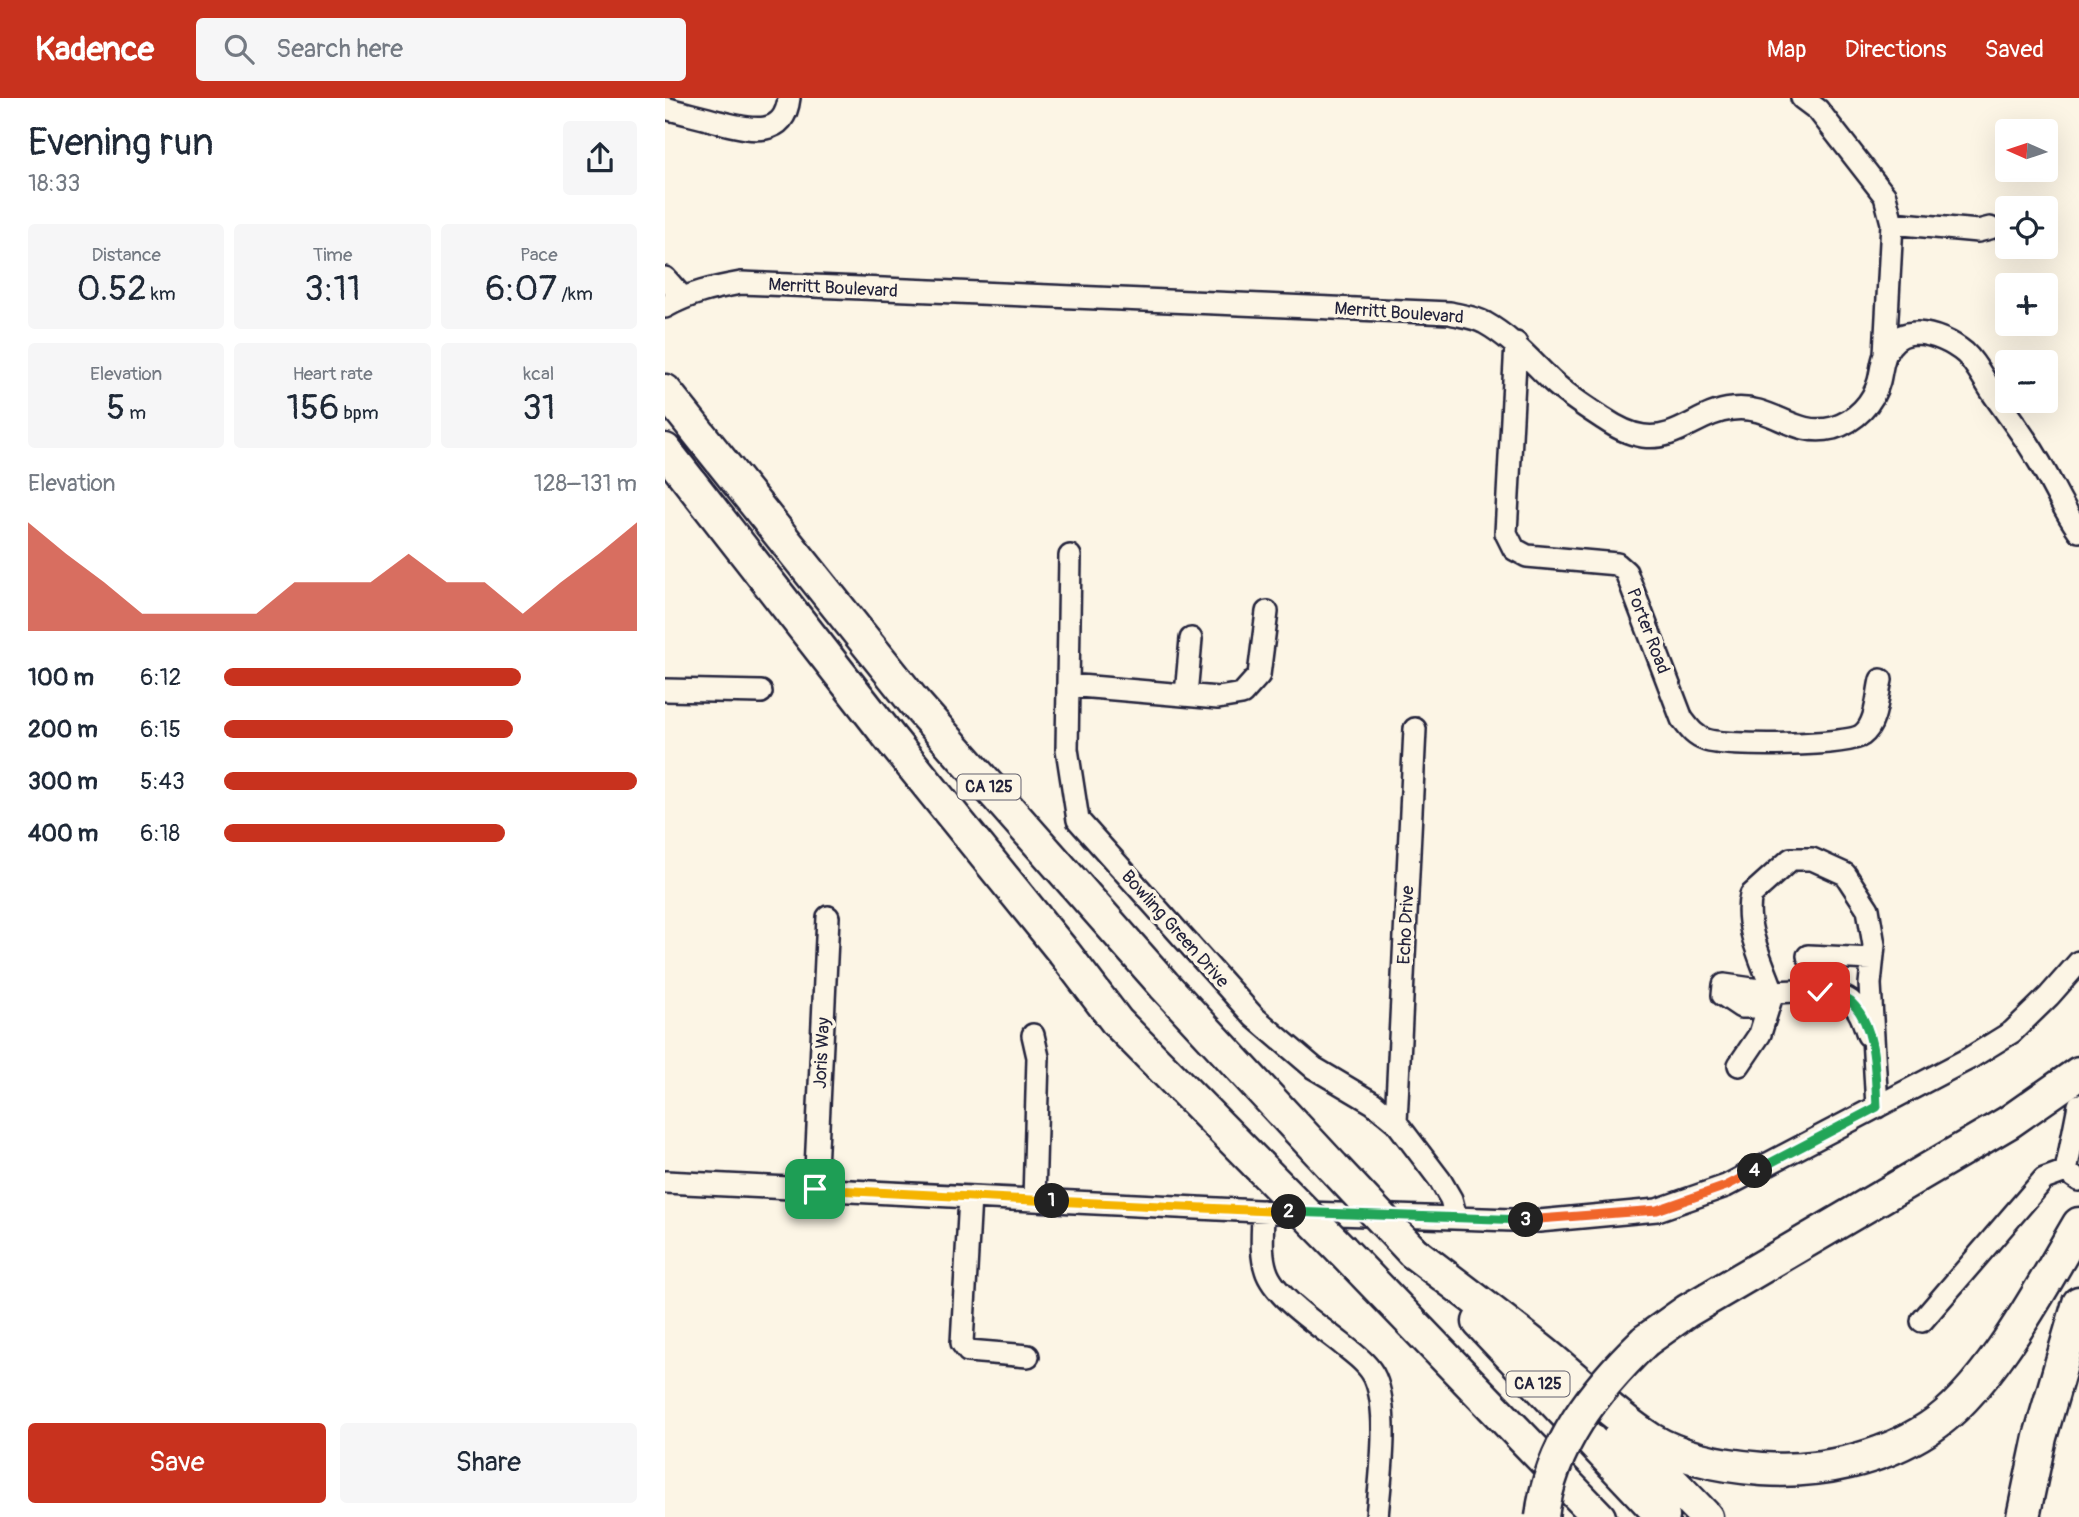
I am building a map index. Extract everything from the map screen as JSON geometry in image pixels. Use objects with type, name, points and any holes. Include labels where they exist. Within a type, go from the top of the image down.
[{"type":"highway","name":"CA 125","points":[[665,391],[914,702],[1164,985],[1663,1517]]},
{"type":"highway","name":"CA 125","points":[[665,450],[1117,1022],[1434,1343],[1599,1517]]},
{"type":"highway","points":[[1542,1517],[1551,1477],[1578,1417],[1613,1373],[1645,1341],[1687,1311],[2009,1122],[2079,1073]]},
{"type":"highway","points":[[1413,1252],[1539,1349],[1621,1419],[1652,1440],[1686,1455],[1715,1463],[1784,1471],[1824,1468],[1860,1460],[1930,1428],[1960,1402],[1994,1360],[2042,1288],[2079,1224]]},
{"type":"highway","points":[[1413,1252],[1637,1451],[1706,1517]]},
{"type":"highway","points":[[2023,1517],[2039,1437],[2079,1303]]},
{"type":"highway","points":[[1434,1343],[1561,1517]]},
{"type":"street","points":[[665,108],[758,130],[780,121],[785,115],[789,98]]},
{"type":"street","points":[[1802,98],[1818,110],[1885,196],[1892,223],[1978,231],[1990,228]]},
{"type":"street","name":"Merritt Boulevard","points":[[673,302],[705,289],[741,283],[1438,312],[1483,321],[1516,343],[1556,384],[1592,411],[1629,433],[1652,437],[1676,433],[1719,411],[1742,408],[1765,411],[1795,427],[1819,430],[1841,425],[1852,419],[1869,403],[1879,381],[1885,354],[1892,223]]},
{"type":"street","points":[[665,278],[673,302]]},
{"type":"street","points":[[1885,354],[1891,344],[1907,333],[1935,335],[1966,354],[2038,458],[2063,510],[2079,531]]},
{"type":"street","name":"Porter Road","points":[[1516,343],[1506,533],[1514,549],[1527,556],[1617,564],[1626,572],[1682,719],[1692,733],[1708,741],[1773,744],[1851,741],[1864,734],[1873,720],[1881,680]]},
{"type":"street","name":"Bowling Green Drive","points":[[1070,556],[1067,749],[1078,820],[1254,1017],[1314,1068],[1373,1103],[1396,1122],[1440,1180],[1451,1199],[1456,1218]]},
{"type":"street","points":[[1068,685],[1218,698],[1242,694],[1259,675],[1267,612]]},
{"type":"street","points":[[1186,695],[1191,639]]},
{"type":"street","points":[[665,690],[761,692]]},
{"type":"street","name":"Echo Drive","points":[[1396,1122],[1415,729]]},
{"type":"street","points":[[1739,1065],[1760,1034],[1772,995],[1752,931],[1749,903],[1751,895],[1791,859],[1812,859],[1845,874],[1868,909],[1874,945],[1870,984],[1877,1107]]},
{"type":"street","name":"Joris Way","points":[[815,1189],[828,917]]},
{"type":"street","points":[[1808,956],[1872,959]]},
{"type":"street","points":[[665,1182],[1263,1211],[1539,1221],[1657,1210],[1726,1186],[1969,1058],[2012,1032],[2079,962]]},
{"type":"street","points":[[1772,995],[1820,992],[1849,1000],[1861,1015],[1874,1050]]},
{"type":"street","points":[[1033,1035],[1038,1057],[1034,1200]]},
{"type":"street","points":[[1922,1321],[2044,1179],[2072,1175],[2079,1105]]},
{"type":"street","points":[[970,1197],[962,1343],[968,1351],[1028,1356]]},
{"type":"street","points":[[1263,1211],[1263,1258],[1266,1272],[1273,1284],[1361,1360],[1375,1376],[1383,1413],[1377,1517]]},
{"type":"route","points":[[815,1189],[1279,1212],[1539,1221],[1657,1210],[1726,1186],[1877,1107],[1874,1050],[1861,1015],[1849,1000],[1820,992]]}]
